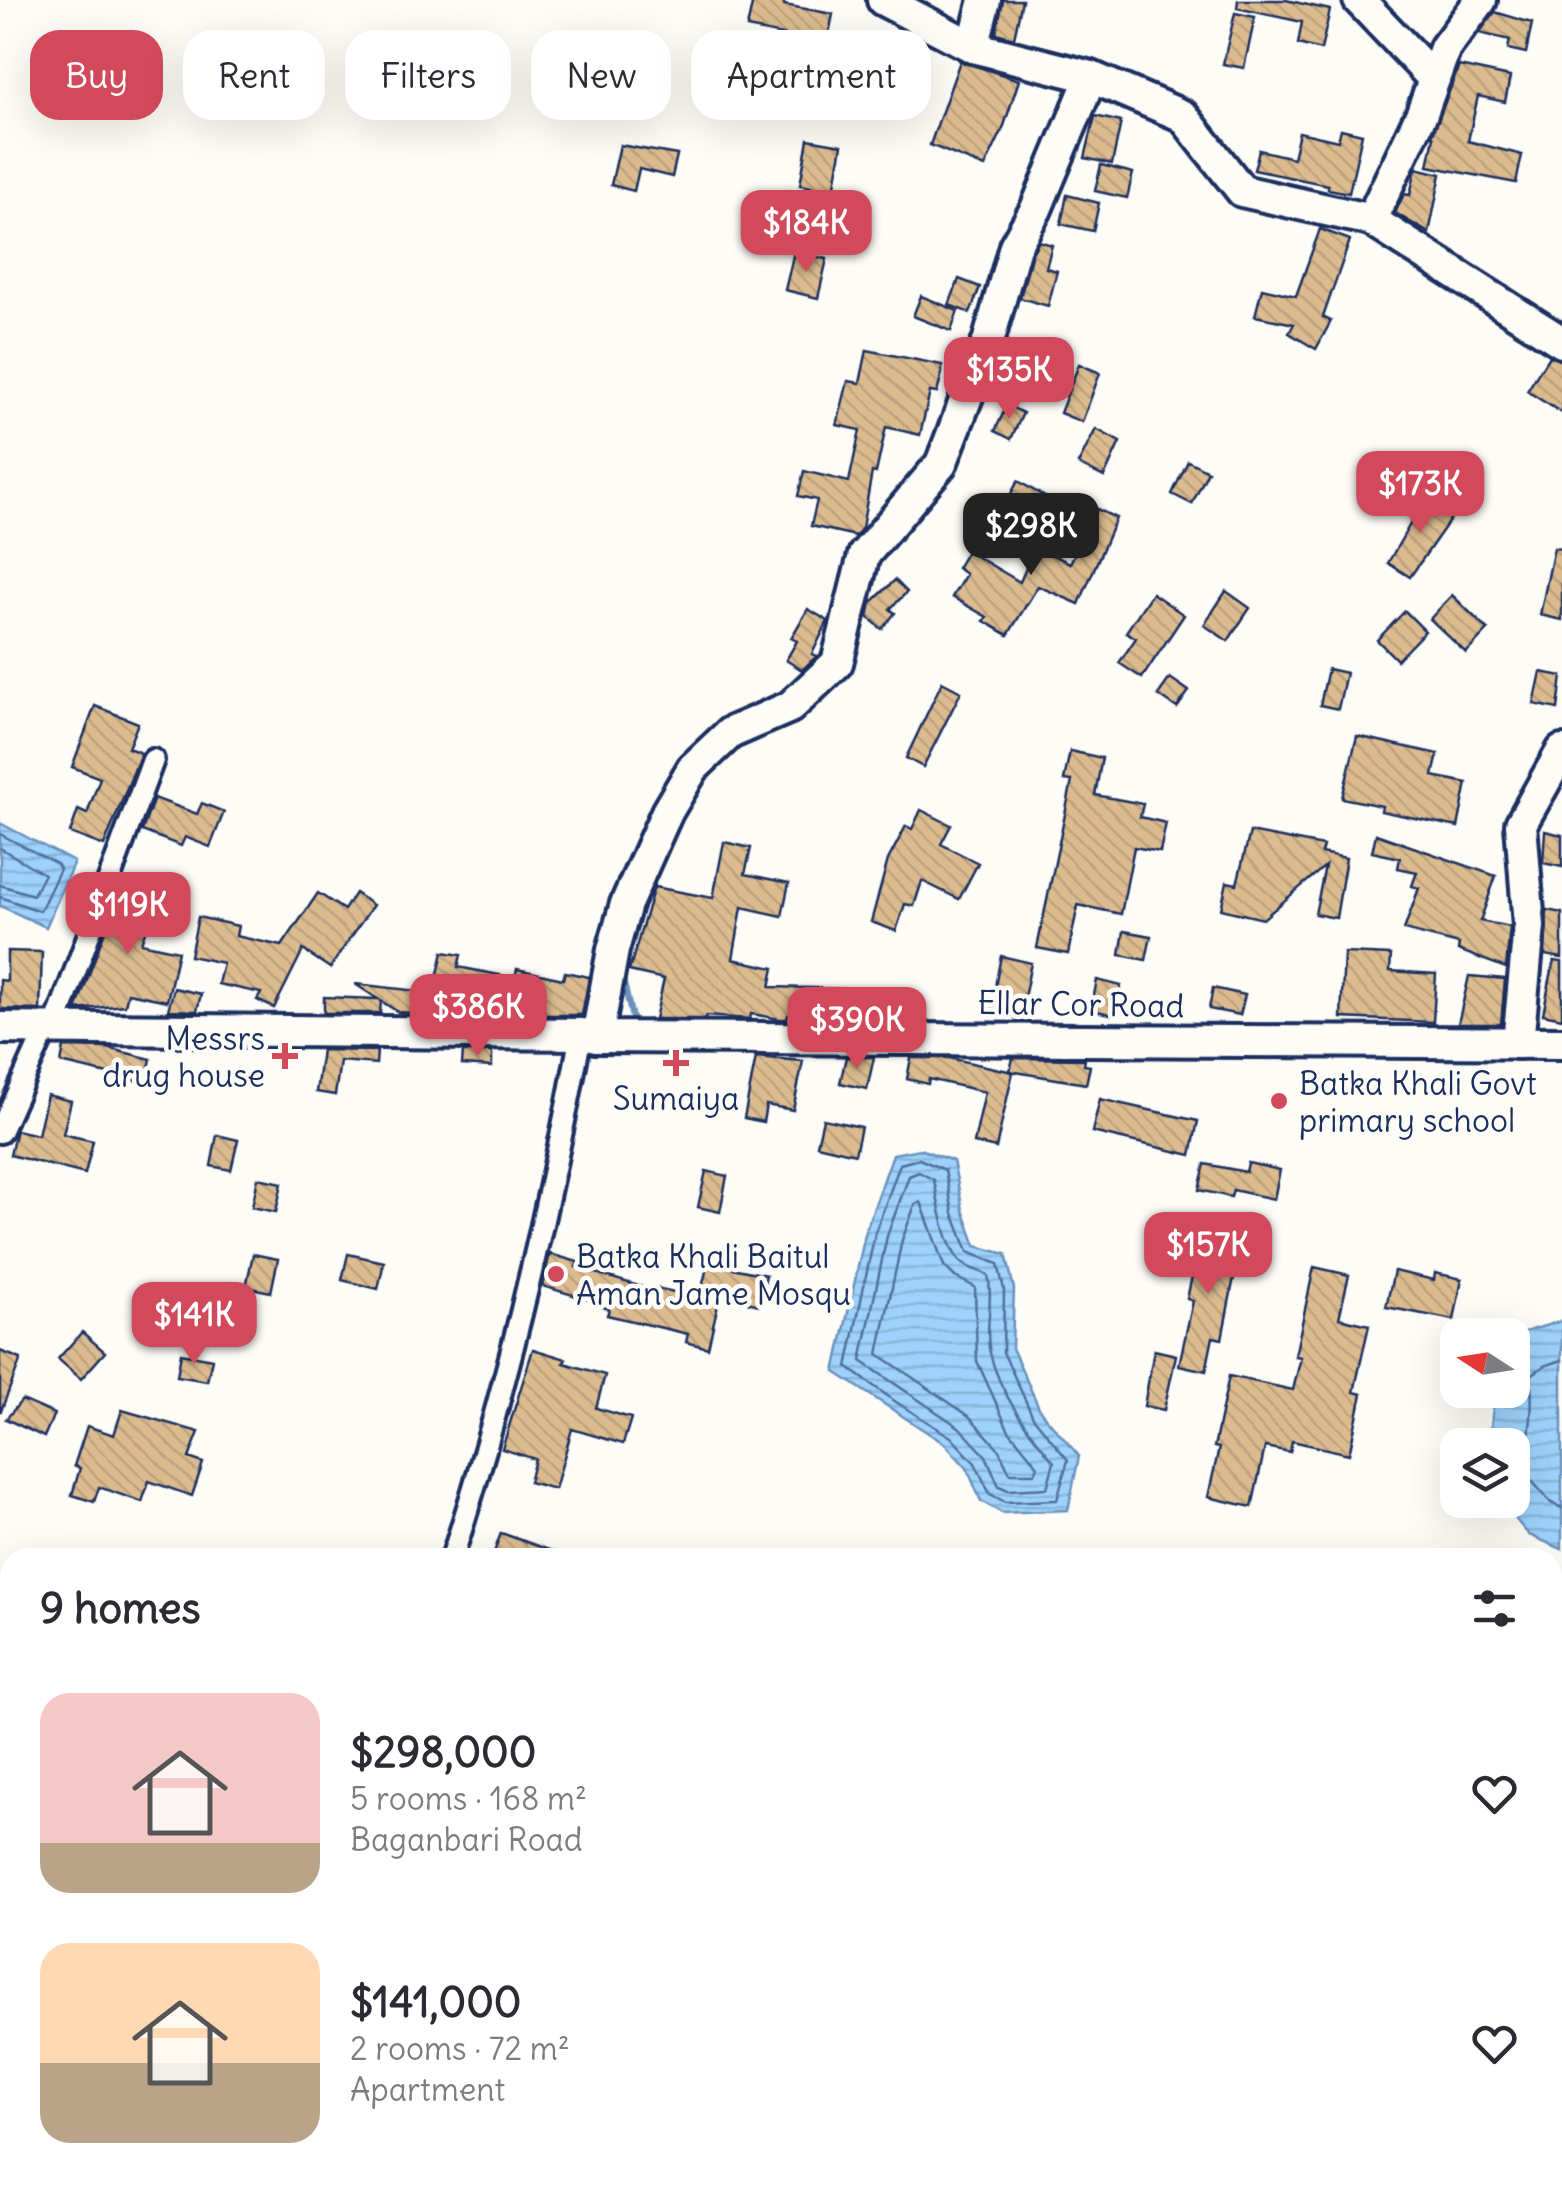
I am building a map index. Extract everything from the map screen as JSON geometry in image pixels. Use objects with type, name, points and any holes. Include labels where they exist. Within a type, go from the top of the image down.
[{"type":"street","points":[[883,0],[973,47],[1091,77],[1183,116],[1242,191],[1372,220],[1562,342]]},
{"type":"street","points":[[973,47],[985,0]]},
{"type":"street","points":[[1359,0],[1434,79]]},
{"type":"street","points":[[1372,220],[1445,48],[1481,0]]},
{"type":"street","points":[[455,1548],[484,1459],[589,1036],[626,904],[693,768],[730,733],[790,706],[836,663],[864,555],[942,464],[990,339],[1014,246],[1036,209],[1091,77]]},
{"type":"street","points":[[1518,1043],[1529,926],[1521,824],[1562,751]]},
{"type":"street","points":[[0,1132],[50,1029],[153,760]]},
{"type":"street","name":"Ellar Cor Road","points":[[0,1028],[1562,1043]]},
{"type":"water","points":[[0,823],[74,862],[46,927],[0,906]]},
{"type":"water","points":[[920,1149],[953,1161],[963,1210],[976,1246],[1006,1254],[1014,1289],[1012,1348],[1041,1412],[1079,1456],[1068,1510],[1002,1513],[981,1501],[967,1468],[945,1444],[835,1372],[866,1230],[893,1154]]},
{"type":"water","points":[[1562,1321],[1562,1548],[1529,1535],[1514,1518],[1530,1518],[1530,1428],[1491,1428],[1493,1408],[1530,1408],[1530,1330]]},
{"type":"building","points":[[753,0],[784,0],[784,5],[833,14],[830,30],[747,28]]},
{"type":"building","points":[[1003,0],[1022,0],[1014,38],[996,33]]},
{"type":"building","points":[[1238,0],[1286,0],[1330,10],[1321,50],[1298,44],[1302,22],[1237,8]]},
{"type":"building","points":[[1495,12],[1532,23],[1526,53],[1508,49],[1510,40],[1479,33]]},
{"type":"building","points":[[1235,13],[1255,17],[1244,68],[1223,64]]},
{"type":"building","points":[[960,61],[1019,80],[985,167],[930,145]]},
{"type":"building","points":[[1459,66],[1510,77],[1505,102],[1478,96],[1468,141],[1522,155],[1516,183],[1428,166],[1432,136]]},
{"type":"building","points":[[1095,116],[1121,122],[1112,164],[1085,158]]},
{"type":"building","points":[[1341,129],[1362,134],[1349,193],[1254,170],[1259,150],[1293,158],[1299,132],[1338,141]]},
{"type":"building","points":[[808,139],[842,145],[834,191],[800,185]]},
{"type":"building","points":[[620,145],[677,155],[672,177],[639,169],[634,191],[611,185]]},
{"type":"building","points":[[1101,165],[1133,173],[1127,198],[1095,191]]},
{"type":"building","points":[[1416,168],[1441,174],[1429,233],[1395,213],[1404,194],[1410,195]]},
{"type":"building","points":[[785,191],[803,195],[797,222],[779,218]]},
{"type":"building","points":[[1067,195],[1099,203],[1093,231],[1061,224]]},
{"type":"building","points":[[1320,229],[1350,240],[1323,317],[1331,321],[1316,349],[1289,333],[1294,324],[1255,316],[1262,288],[1296,296]]},
{"type":"building","points":[[1039,241],[1052,245],[1046,268],[1057,271],[1048,306],[1020,298]]},
{"type":"building","points":[[794,252],[827,259],[818,298],[785,290]]},
{"type":"building","points":[[959,279],[980,287],[970,313],[949,305]]},
{"type":"building","points":[[921,296],[958,311],[951,331],[913,316]]},
{"type":"building","points":[[867,350],[942,365],[942,373],[937,393],[930,392],[920,435],[886,427],[876,473],[872,472],[862,528],[856,536],[811,526],[817,500],[798,496],[804,471],[849,482],[860,430],[837,425],[848,381],[860,383]]},
{"type":"building","points":[[1549,356],[1562,361],[1562,413],[1527,391]]},
{"type":"building","points":[[1079,364],[1100,373],[1082,422],[1060,413]]},
{"type":"building","points":[[1007,405],[1023,413],[1011,439],[995,431]]},
{"type":"building","points":[[1096,429],[1120,442],[1104,477],[1078,464]]},
{"type":"building","points":[[1188,461],[1208,471],[1192,504],[1172,494]]},
{"type":"building","points":[[1018,481],[1050,500],[1030,545],[1006,534],[1018,507],[1007,501]]},
{"type":"building","points":[[1426,496],[1454,514],[1410,577],[1388,563]]},
{"type":"building","points":[[1097,509],[1116,518],[1079,604],[1038,586],[1008,635],[984,621],[987,617],[952,597],[966,574],[957,568],[967,551],[1020,582],[1035,547],[1070,563]]},
{"type":"building","points":[[1554,548],[1562,549],[1562,620],[1540,615]]},
{"type":"building","points":[[895,580],[907,592],[890,609],[895,613],[882,629],[868,617],[871,603]]},
{"type":"building","points":[[1226,591],[1250,608],[1228,641],[1204,625]]},
{"type":"building","points":[[1152,593],[1184,615],[1142,678],[1119,663],[1136,638],[1126,632]]},
{"type":"building","points":[[1452,595],[1488,630],[1466,653],[1430,619]]},
{"type":"building","points":[[808,609],[828,621],[812,654],[817,656],[802,670],[786,660],[797,641],[791,638]]},
{"type":"building","points":[[1405,611],[1425,631],[1397,660],[1377,640]]},
{"type":"building","points":[[1328,669],[1346,673],[1338,709],[1320,705]]},
{"type":"building","points":[[1541,672],[1562,676],[1558,709],[1534,704]]},
{"type":"building","points":[[1170,678],[1189,691],[1177,708],[1158,695]]},
{"type":"building","points":[[942,682],[961,692],[923,767],[906,758]]},
{"type":"building","points":[[95,706],[138,723],[128,748],[141,753],[104,846],[70,833],[78,810],[87,814],[100,778],[72,767]]},
{"type":"building","points":[[1357,736],[1438,754],[1433,776],[1467,783],[1458,827],[1381,811],[1382,806],[1342,798]]},
{"type":"building","points":[[1070,751],[1102,758],[1095,795],[1143,804],[1140,817],[1166,823],[1160,852],[1134,847],[1121,914],[1078,905],[1068,954],[1037,948],[1072,781],[1064,780]]},
{"type":"building","points":[[154,798],[197,814],[202,803],[224,812],[210,847],[185,837],[181,846],[142,831]]},
{"type":"building","points":[[921,810],[951,825],[941,844],[978,863],[959,899],[922,881],[914,906],[905,904],[896,931],[871,922],[888,860],[906,826],[912,829]]},
{"type":"building","points":[[1545,831],[1562,835],[1562,867],[1543,863]]},
{"type":"building","points":[[1250,832],[1323,846],[1321,853],[1346,858],[1336,918],[1315,914],[1325,866],[1263,919],[1221,909],[1227,882],[1237,884]]},
{"type":"building","points":[[1376,834],[1496,876],[1480,921],[1510,927],[1506,968],[1458,950],[1459,944],[1404,930],[1419,888],[1412,886],[1417,872],[1398,868],[1400,858],[1372,852]]},
{"type":"building","points":[[724,842],[751,848],[745,874],[789,883],[782,916],[742,907],[733,959],[774,968],[770,987],[850,989],[850,998],[886,998],[885,1020],[788,1015],[787,1019],[780,1019],[751,1014],[750,1019],[655,1019],[664,979],[629,971],[654,887],[713,898]]},
{"type":"building","points":[[122,884],[157,897],[141,943],[178,951],[167,1001],[128,993],[125,1005],[76,1010]]},
{"type":"building","points":[[318,893],[344,910],[355,893],[373,905],[330,968],[303,950],[274,1008],[257,1000],[261,993],[218,984],[223,963],[190,956],[198,917],[238,926],[236,936],[282,946]]},
{"type":"building","points":[[1547,910],[1562,913],[1562,958],[1545,955]]},
{"type":"building","points":[[1124,931],[1151,936],[1146,960],[1120,955]]},
{"type":"building","points":[[7,951],[42,952],[40,1010],[0,1009],[0,980],[7,981]]},
{"type":"building","points":[[443,952],[461,955],[458,967],[515,978],[517,969],[563,979],[565,972],[589,977],[582,1015],[547,1015],[503,1006],[501,1014],[465,1014],[467,1003],[433,996]]},
{"type":"building","points":[[1344,953],[1391,955],[1390,971],[1436,974],[1433,1022],[1341,1018]]},
{"type":"building","points":[[1001,956],[1031,963],[1020,1018],[990,1012]]},
{"type":"building","points":[[1554,961],[1562,962],[1562,1018],[1543,1014]]},
{"type":"building","points":[[1469,976],[1505,979],[1501,1024],[1458,1024]]},
{"type":"building","points":[[1097,980],[1121,986],[1115,1015],[1091,1010]]},
{"type":"building","points":[[355,984],[428,992],[426,1014],[398,1012],[381,1001],[380,1013],[324,1013],[324,997],[378,999]]},
{"type":"building","points":[[174,988],[201,994],[197,1011],[168,1010]]},
{"type":"building","points":[[1213,988],[1245,995],[1240,1015],[1209,1009]]},
{"type":"building","points":[[64,1047],[107,1048],[151,1059],[146,1083],[61,1063]]},
{"type":"building","points":[[322,1050],[377,1051],[376,1064],[340,1061],[335,1095],[316,1092]]},
{"type":"building","points":[[463,1052],[492,1052],[492,1067],[462,1065]]},
{"type":"building","points":[[756,1057],[803,1061],[793,1110],[766,1105],[763,1122],[744,1118]]},
{"type":"building","points":[[846,1057],[874,1057],[867,1089],[840,1083]]},
{"type":"building","points":[[911,1058],[949,1058],[1013,1072],[996,1148],[974,1143],[985,1092],[929,1079],[928,1084],[907,1079]]},
{"type":"building","points":[[1013,1058],[1085,1059],[1084,1065],[1090,1066],[1086,1084],[1010,1071]]},
{"type":"building","points":[[47,1095],[71,1101],[63,1134],[93,1141],[85,1174],[10,1155],[16,1130],[38,1135]]},
{"type":"building","points":[[1100,1099],[1198,1121],[1191,1155],[1092,1132]]},
{"type":"building","points":[[823,1119],[861,1127],[855,1154],[817,1145]]},
{"type":"building","points":[[217,1135],[238,1140],[231,1170],[211,1166]]},
{"type":"building","points":[[1248,1163],[1280,1170],[1274,1199],[1233,1190],[1231,1197],[1199,1190],[1205,1164],[1246,1172]]},
{"type":"building","points":[[706,1171],[727,1176],[720,1212],[698,1207]]},
{"type":"building","points":[[258,1178],[282,1183],[276,1212],[252,1207]]},
{"type":"building","points":[[1195,1234],[1240,1246],[1222,1339],[1213,1337],[1206,1371],[1179,1365],[1193,1301],[1187,1299],[1192,1276],[1186,1274]]},
{"type":"building","points":[[253,1254],[278,1259],[271,1292],[246,1287]]},
{"type":"building","points":[[348,1254],[384,1262],[378,1289],[342,1280]]},
{"type":"building","points":[[550,1254],[578,1262],[576,1267],[655,1291],[656,1288],[697,1297],[708,1263],[766,1275],[759,1305],[720,1295],[708,1348],[686,1342],[688,1334],[607,1315],[609,1309],[594,1301],[542,1286]]},
{"type":"building","points":[[1314,1267],[1349,1275],[1339,1318],[1369,1325],[1354,1392],[1362,1394],[1349,1454],[1292,1441],[1290,1452],[1265,1447],[1252,1507],[1208,1497],[1229,1376],[1293,1390],[1301,1357],[1295,1356]]},
{"type":"building","points":[[1394,1271],[1434,1280],[1435,1273],[1462,1279],[1454,1318],[1386,1307]]},
{"type":"building","points":[[82,1332],[105,1352],[81,1379],[58,1359]]},
{"type":"building","points":[[533,1349],[605,1375],[596,1408],[631,1418],[623,1444],[572,1429],[555,1489],[529,1482],[535,1459],[502,1449]]},
{"type":"building","points":[[1154,1350],[1176,1355],[1164,1410],[1144,1406]]},
{"type":"building","points":[[0,1351],[21,1359],[1,1411],[0,1411]]},
{"type":"building","points":[[181,1353],[212,1359],[207,1381],[177,1376]]},
{"type":"building","points":[[22,1400],[54,1414],[44,1437],[6,1419]]},
{"type":"building","points":[[122,1410],[199,1432],[189,1458],[203,1463],[192,1496],[149,1481],[142,1502],[99,1487],[94,1502],[72,1495],[80,1468],[74,1466],[87,1426],[114,1435]]},
{"type":"building","points":[[501,1533],[543,1548],[496,1548]]},
{"type":"waterway","points":[[621,970],[634,1027]]},
{"type":"place","name":"Messrs drug house","points":[[285,1056]]},
{"type":"place","name":"Sumaiya","points":[[676,1063]]},
{"type":"place","name":"Batka Khali Govt primary school","points":[[1279,1101]]},
{"type":"place","name":"Batka Khali Baitul Aman Jame Mosqu","points":[[556,1274]]}]
